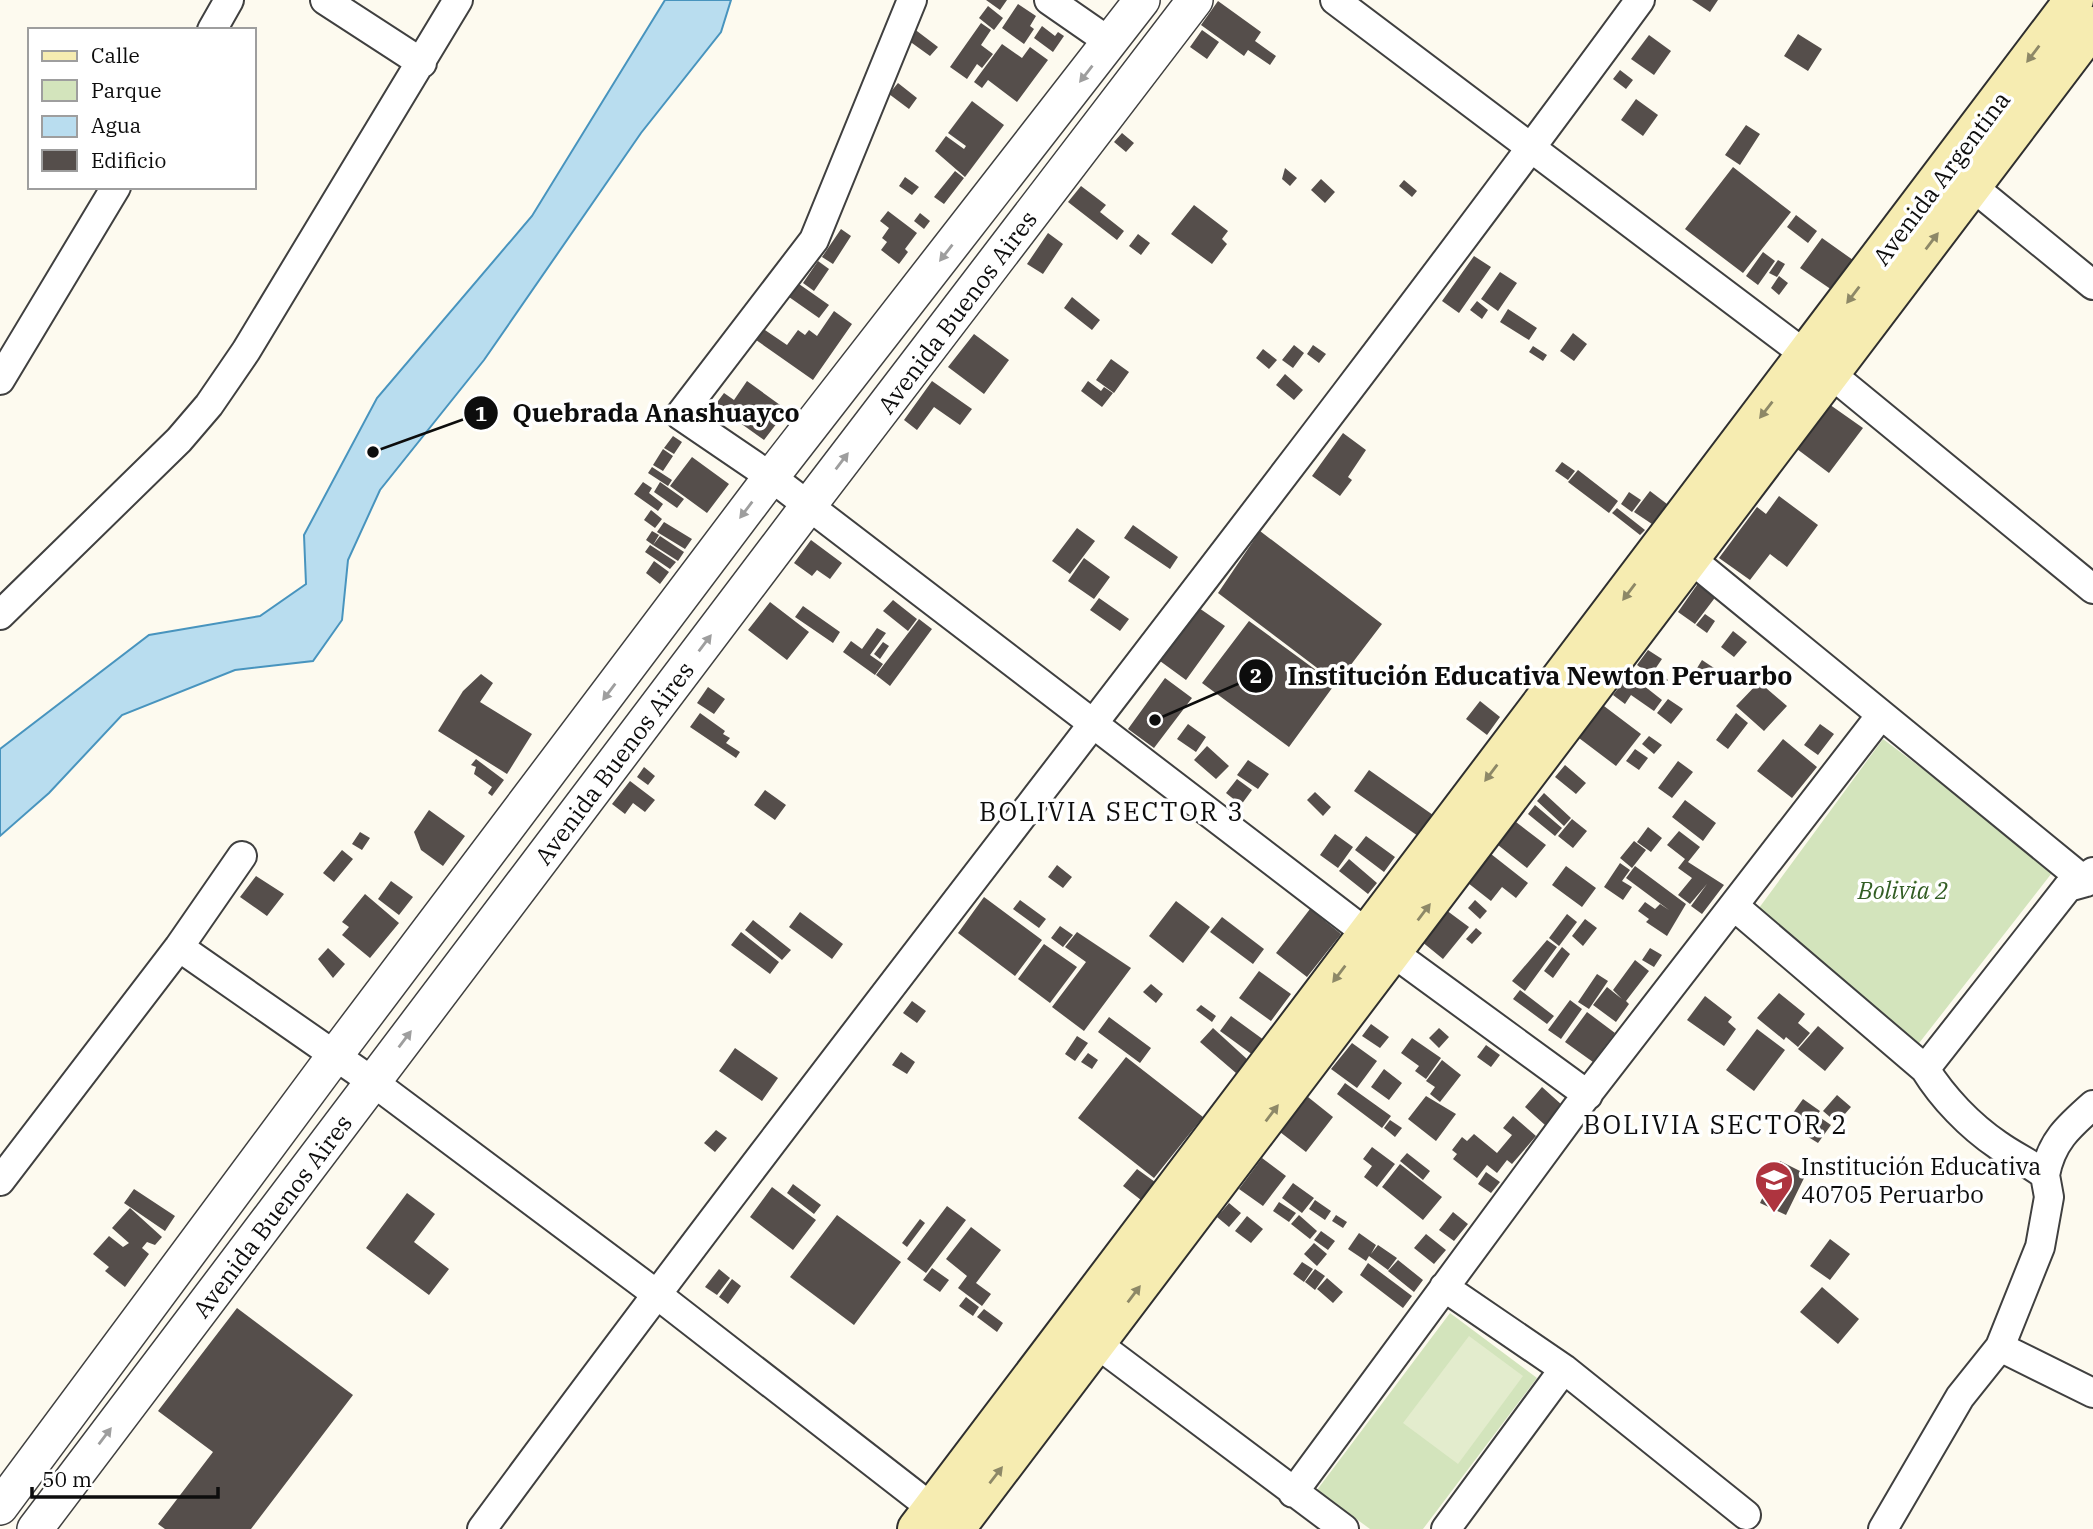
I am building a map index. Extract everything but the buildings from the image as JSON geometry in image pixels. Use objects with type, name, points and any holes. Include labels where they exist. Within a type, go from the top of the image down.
[{"type":"main road","name":"Avenida Argentina","points":[[1819,365],[2074,0]]},
{"type":"main road","name":"Avenida Argentina","points":[[1819,365],[1973,187],[2093,26]]},
{"type":"main road","points":[[944,1524],[1097,1343],[1381,944],[1691,559],[1819,365]]},
{"type":"main road","points":[[944,1524],[1819,365]]},
{"type":"street","points":[[213,28],[229,0]]},
{"type":"street","points":[[325,0],[422,63]]},
{"type":"street","points":[[0,615],[152,468],[209,405],[246,351],[458,0]]},
{"type":"street","points":[[912,0],[814,240],[680,415],[809,505],[1381,944],[1588,1095]]},
{"type":"street","points":[[1049,0],[1111,43]]},
{"type":"street","name":"Avenida Buenos Aires","points":[[0,1507],[771,477],[1142,0]]},
{"type":"street","name":"Avenida Buenos Aires","points":[[34,1529],[1195,0]]},
{"type":"street","points":[[1335,0],[1533,146],[1819,365],[2093,589]]},
{"type":"street","points":[[482,1529],[655,1293],[1094,723],[1533,146],[1640,0]]},
{"type":"street","points":[[1973,187],[2093,285]]},
{"type":"street","points":[[0,380],[115,189]]},
{"type":"street","points":[[1691,559],[1881,715],[2089,877],[2068,887],[1925,1069]]},
{"type":"street","points":[[1293,1493],[1588,1095],[1881,715]]},
{"type":"street","points":[[0,1181],[179,947],[242,856]]},
{"type":"street","points":[[1734,906],[1925,1069],[1940,1092],[1998,1146],[2021,1157],[2045,1175]]},
{"type":"street","points":[[179,947],[336,1055],[655,1293],[944,1524]]},
{"type":"street","points":[[1883,1529],[1960,1397],[2000,1347],[2040,1247],[2049,1197],[2045,1175],[2049,1154],[2060,1134],[2093,1105]]},
{"type":"street","points":[[1444,1287],[1564,1369],[1748,1524]]},
{"type":"street","points":[[1097,1343],[1344,1529]]},
{"type":"street","points":[[2000,1347],[2093,1393]]},
{"type":"street","points":[[1446,1529],[1564,1369]]},
{"type":"green space","name":"Bolivia 2","points":[[1883,739],[2055,869],[1916,1047],[1759,908]]},
{"type":"green space","points":[[1450,1313],[1537,1378],[1423,1529],[1370,1529],[1317,1490]]},
{"type":"green space","points":[[1469,1336],[1523,1376],[1458,1464],[1403,1423]]},
{"type":"water","points":[[665,0],[731,0],[721,32],[641,133],[484,360],[380,490],[348,560],[342,620],[313,661],[235,670],[122,715],[49,793],[0,836],[0,749],[149,635],[260,616],[306,584],[304,535],[377,398],[532,216]]},
{"type":"place","name":"Quebrada Anashuayco","points":[[373,452]]},
{"type":"place","name":"Institución Educativa Newton Peruarbo","points":[[1155,720]]},
{"type":"place","name":"Institución Educativa 40705 Peruarbo","points":[[1774,1214]]},
{"type":"district","name":"BOLIVIA SECTOR 3","points":[[1112,811]]},
{"type":"district","name":"BOLIVIA SECTOR 2","points":[[1716,1124]]}]
